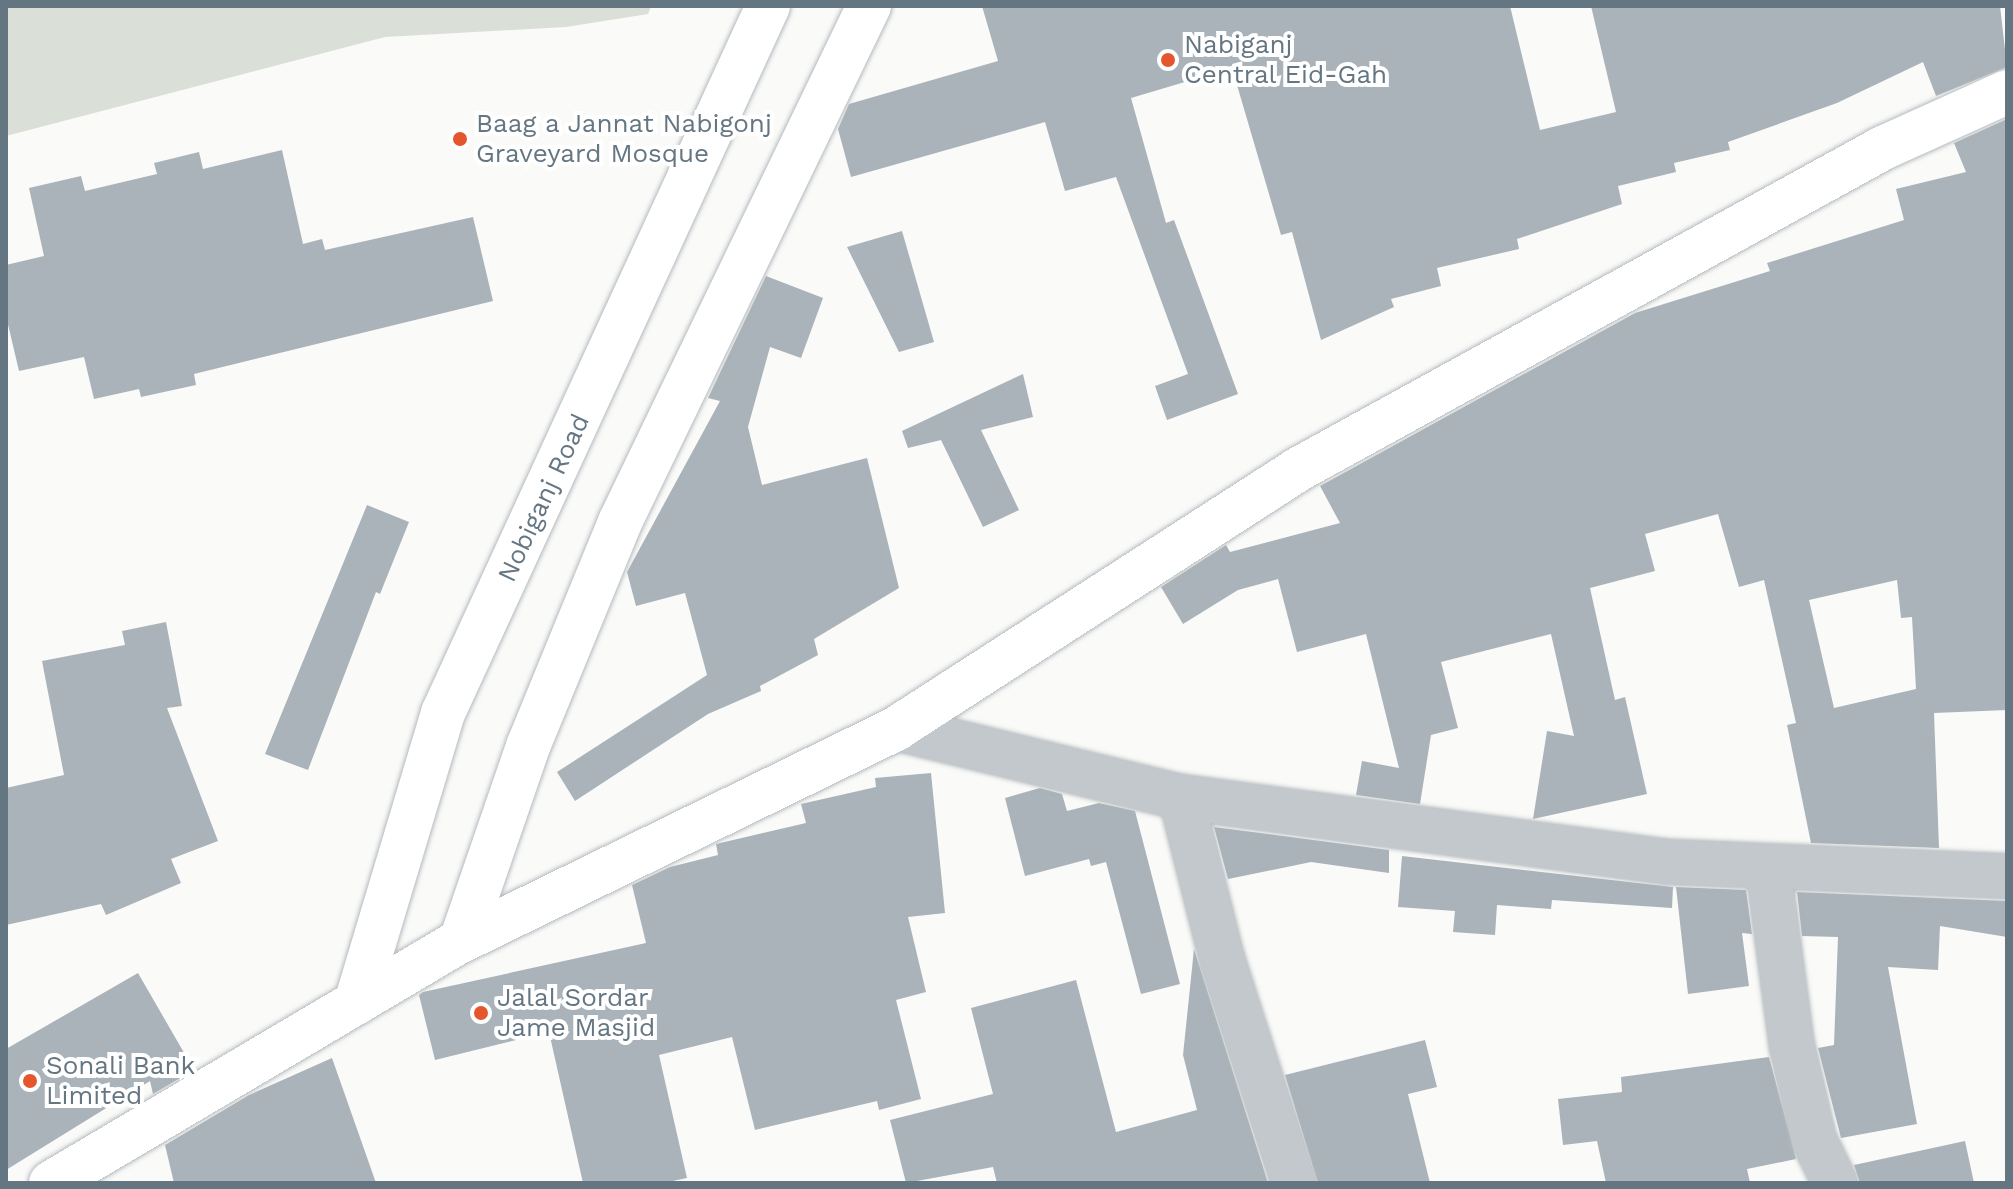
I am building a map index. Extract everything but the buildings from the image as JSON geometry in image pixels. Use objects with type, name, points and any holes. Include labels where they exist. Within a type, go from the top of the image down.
[{"type":"main road","name":"Nobiganj Road","points":[[356,1003],[443,713],[768,6]]},
{"type":"main road","points":[[461,941],[529,744],[620,522],[869,6]]},
{"type":"main road","points":[[51,1183],[461,941],[897,728],[1297,470],[1883,148],[2007,92]]},
{"type":"street","points":[[897,728],[1181,797],[1668,862],[2007,876]]},
{"type":"street","points":[[1181,797],[1222,959],[1294,1183]]},
{"type":"street","points":[[1768,867],[1792,1046],[1814,1140],[1835,1183]]},
{"type":"shaded area","points":[[6,6],[651,6],[648,14],[566,27],[385,37],[6,136]]},
{"type":"place","name":"Nabiganj Central Eid-Gah","points":[[1168,60]]},
{"type":"place","name":"Baag a Jannat Nabigonj Graveyard Mosque","points":[[460,139]]},
{"type":"place","name":"Jalal Sordar Jame Masjid","points":[[481,1013]]},
{"type":"place","name":"Sonali Bank Limited","points":[[30,1081]]}]
